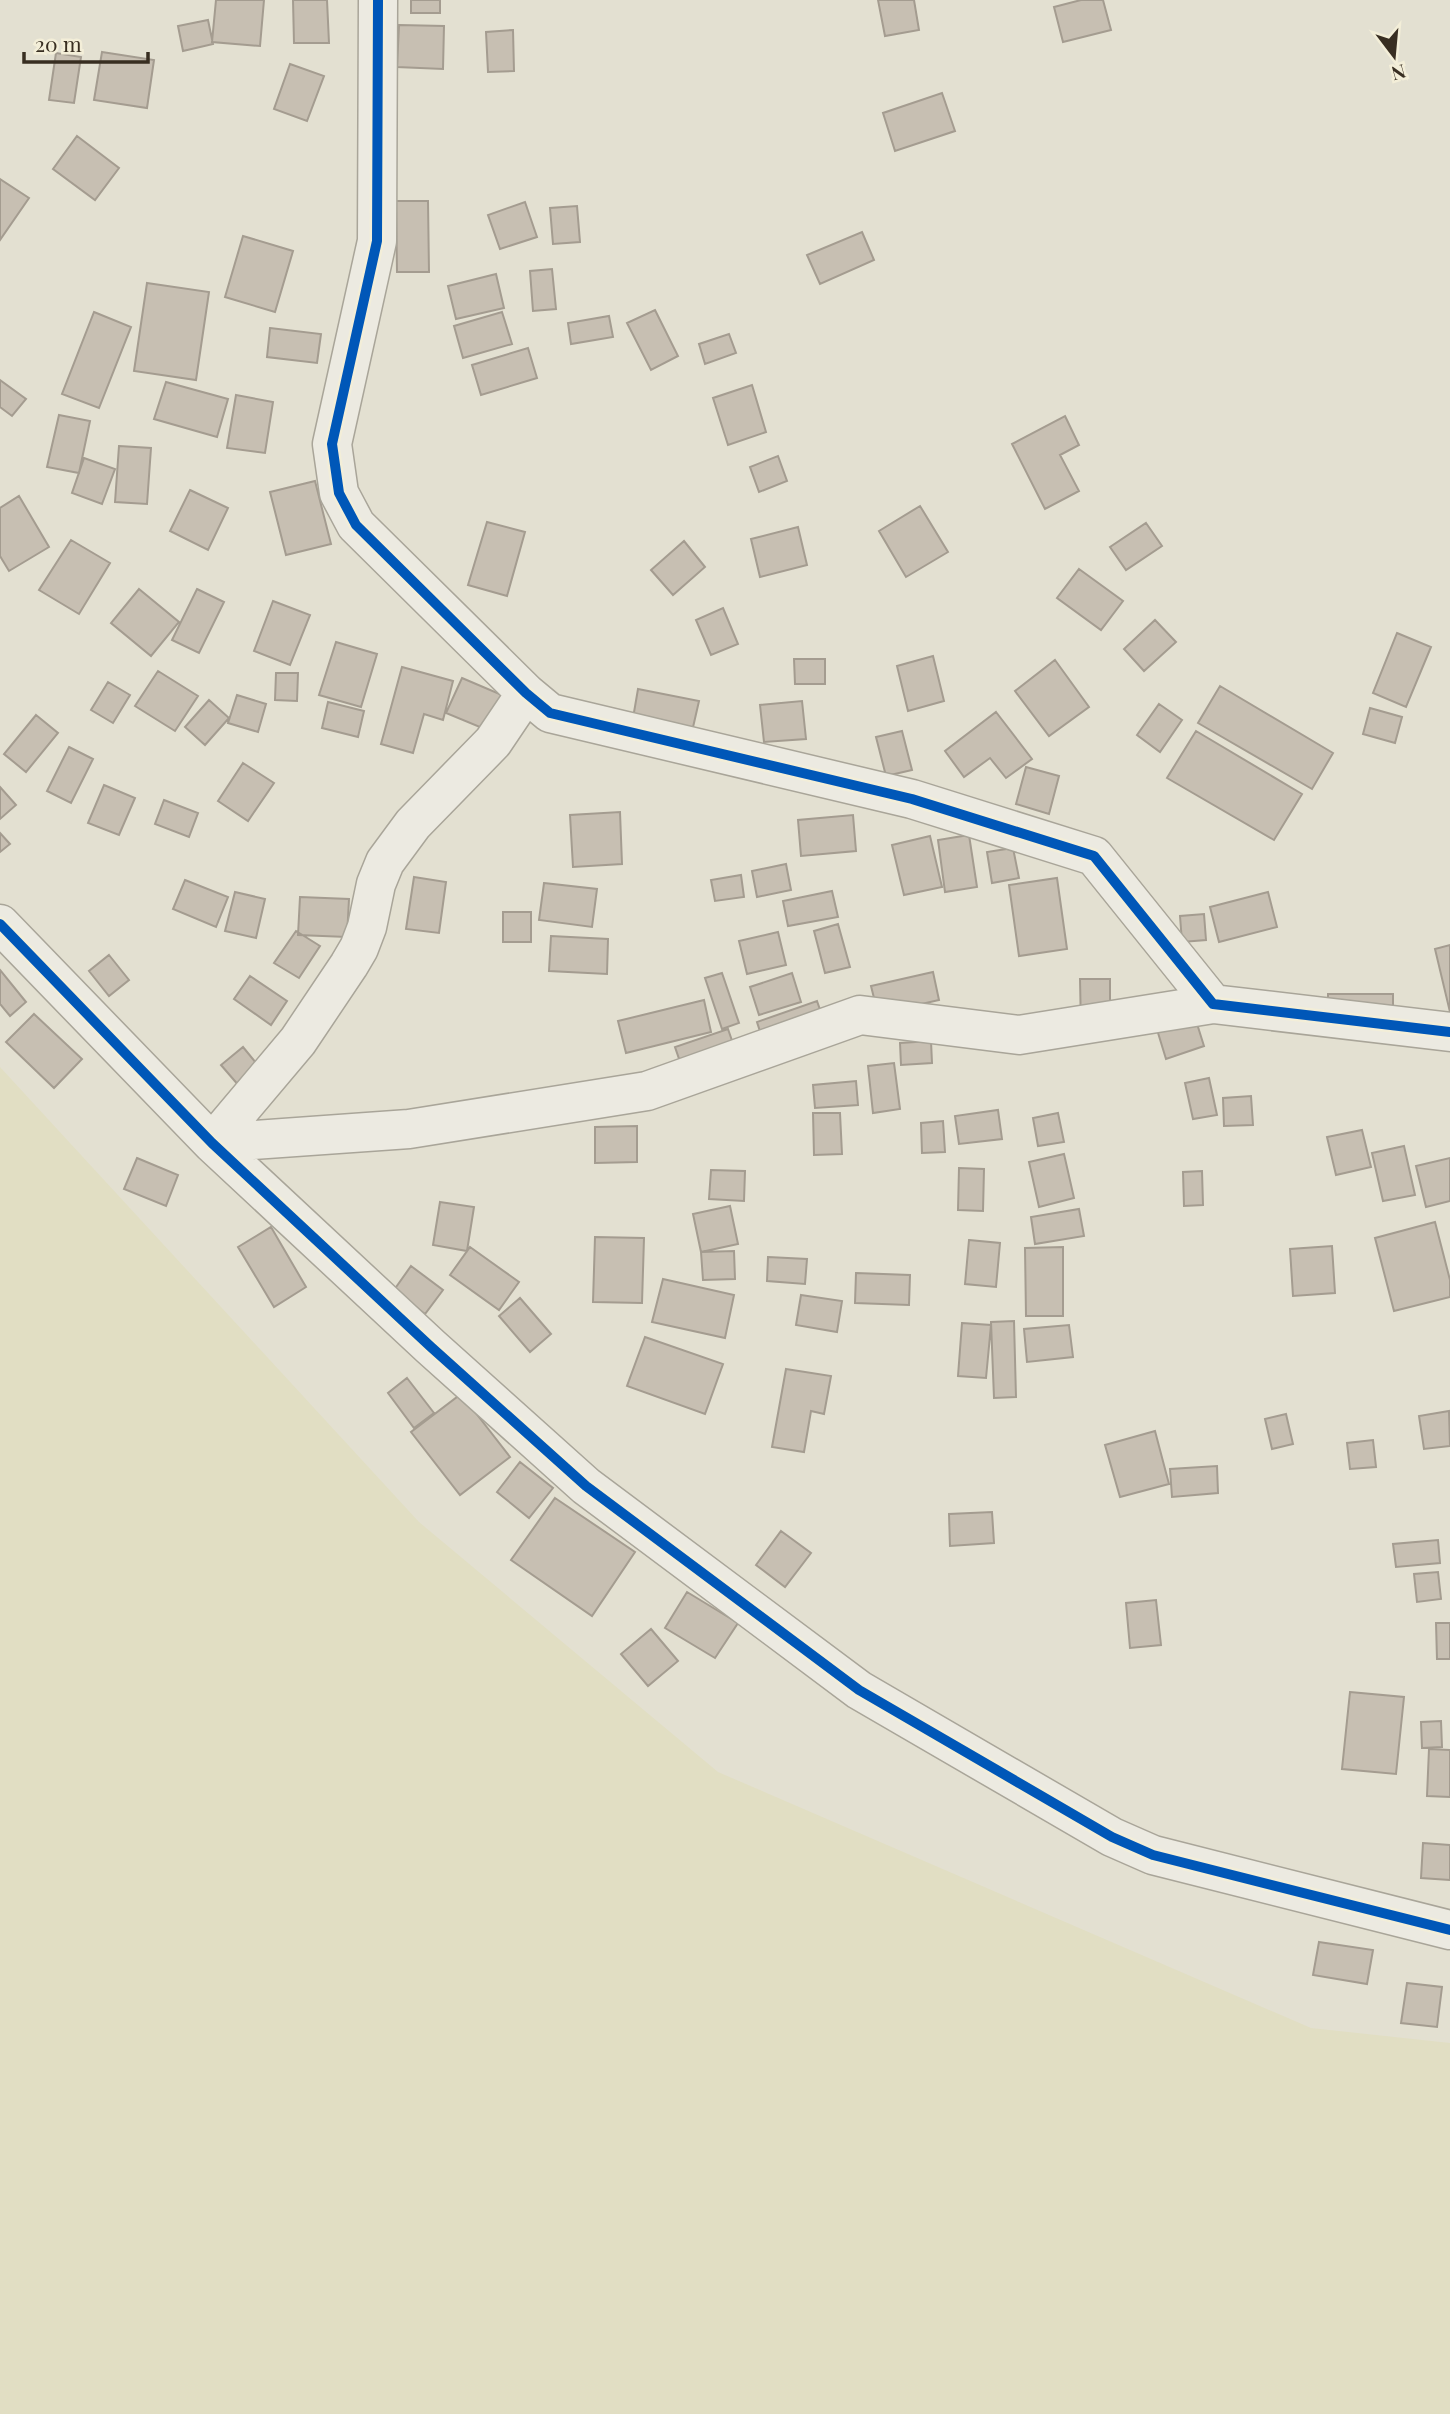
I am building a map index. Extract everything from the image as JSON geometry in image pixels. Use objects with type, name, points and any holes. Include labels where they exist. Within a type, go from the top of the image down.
[{"type":"street","points":[[378,0],[377,242],[332,444],[339,493],[356,525],[526,694],[550,713],[912,799],[1094,856],[1213,1004]]},
{"type":"street","points":[[212,1143],[298,1041],[349,965],[367,927],[376,884],[385,862],[412,824],[493,742],[526,694]]},
{"type":"street","points":[[0,924],[212,1143],[394,1313],[586,1486],[859,1690],[1112,1837],[1153,1855],[1450,1930]]},
{"type":"street","points":[[212,1143],[409,1129],[647,1091],[860,1015],[1019,1035],[1213,1004],[1450,1032]]},
{"type":"shaded area","points":[[0,1067],[419,1522],[718,1772],[1311,2028],[1450,2043],[1450,2414],[0,2414]]},
{"type":"building","points":[[216,0],[264,0],[260,46],[212,42]]},
{"type":"building","points":[[293,0],[327,0],[329,43],[294,43]]},
{"type":"building","points":[[411,0],[440,0],[440,13],[411,13]]},
{"type":"building","points":[[878,0],[914,0],[919,30],[885,36]]},
{"type":"building","points":[[1081,0],[1103,0],[1111,30],[1063,42],[1054,7]]},
{"type":"building","points":[[208,20],[213,44],[183,51],[178,26]]},
{"type":"building","points":[[399,25],[444,26],[443,69],[397,67]]},
{"type":"building","points":[[513,30],[514,71],[488,72],[486,32]]},
{"type":"building","points":[[102,52],[154,60],[147,108],[94,100]]},
{"type":"building","points":[[56,53],[81,57],[74,103],[49,100]]},
{"type":"building","points":[[290,64],[324,76],[307,121],[274,109]]},
{"type":"building","points":[[942,93],[955,131],[895,151],[883,113]]},
{"type":"building","points":[[77,136],[119,168],[95,200],[53,169]]},
{"type":"building","points":[[0,179],[29,198],[0,240]]},
{"type":"building","points":[[396,201],[428,201],[429,272],[397,272]]},
{"type":"building","points":[[525,202],[537,237],[500,249],[488,215]]},
{"type":"building","points":[[577,206],[580,242],[553,244],[550,208]]},
{"type":"building","points":[[862,232],[874,260],[820,284],[807,255]]},
{"type":"building","points":[[243,236],[293,251],[275,312],[225,297]]},
{"type":"building","points":[[552,269],[556,309],[533,311],[530,271]]},
{"type":"building","points":[[496,274],[504,308],[456,319],[448,286]]},
{"type":"building","points":[[147,283],[209,292],[196,380],[134,371]]},
{"type":"building","points":[[655,310],[678,356],[651,370],[627,323]]},
{"type":"building","points":[[94,312],[131,327],[99,408],[62,394]]},
{"type":"building","points":[[502,312],[512,344],[463,358],[454,326]]},
{"type":"building","points":[[609,316],[613,337],[571,344],[568,323]]},
{"type":"building","points":[[270,328],[321,334],[317,363],[267,357]]},
{"type":"building","points":[[729,334],[736,353],[705,364],[699,344]]},
{"type":"building","points":[[528,348],[537,378],[481,395],[472,365]]},
{"type":"building","points":[[0,380],[26,399],[12,416],[0,407]]},
{"type":"building","points":[[166,382],[228,399],[217,437],[154,419]]},
{"type":"building","points":[[752,385],[766,432],[728,445],[713,398]]},
{"type":"building","points":[[236,395],[273,402],[265,453],[227,448]]},
{"type":"building","points":[[59,415],[90,421],[79,473],[47,467]]},
{"type":"building","points":[[1065,416],[1079,445],[1060,455],[1079,491],[1045,509],[1012,444]]},
{"type":"building","points":[[119,446],[151,448],[147,504],[115,502]]},
{"type":"building","points":[[778,456],[787,481],[759,492],[750,467]]},
{"type":"building","points":[[84,458],[115,469],[102,504],[72,493]]},
{"type":"building","points":[[315,481],[331,544],[286,555],[270,492]]},
{"type":"building","points":[[190,490],[228,508],[208,550],[170,531]]},
{"type":"building","points":[[19,496],[49,547],[9,571],[0,556],[0,508]]},
{"type":"building","points":[[920,506],[948,552],[906,577],[879,531]]},
{"type":"building","points":[[487,522],[525,532],[507,596],[468,585]]},
{"type":"building","points":[[1146,523],[1162,546],[1126,570],[1110,547]]},
{"type":"building","points":[[798,527],[807,565],[760,577],[751,539]]},
{"type":"building","points":[[71,540],[110,563],[79,614],[39,590]]},
{"type":"building","points":[[684,541],[705,567],[673,595],[651,570]]},
{"type":"building","points":[[1079,569],[1123,601],[1101,630],[1057,598]]},
{"type":"building","points":[[139,589],[179,622],[151,656],[111,623]]},
{"type":"building","points":[[197,589],[224,602],[199,653],[172,640]]},
{"type":"building","points":[[273,601],[310,615],[290,665],[254,651]]},
{"type":"building","points":[[723,608],[738,644],[711,655],[696,620]]},
{"type":"building","points":[[1155,620],[1176,642],[1144,671],[1124,649]]},
{"type":"building","points":[[1397,633],[1431,647],[1406,707],[1373,693]]},
{"type":"building","points":[[336,642],[377,654],[361,707],[319,695]]},
{"type":"building","points":[[933,656],[944,701],[908,711],[897,666]]},
{"type":"building","points":[[794,659],[825,659],[825,684],[795,684]]},
{"type":"building","points":[[1055,660],[1089,707],[1049,736],[1015,691]]},
{"type":"building","points":[[402,667],[453,681],[443,720],[424,714],[413,753],[381,744]]},
{"type":"building","points":[[158,671],[198,696],[175,731],[135,706]]},
{"type":"building","points":[[276,673],[298,673],[297,701],[275,700]]},
{"type":"building","points":[[462,678],[502,695],[487,730],[446,713]]},
{"type":"building","points":[[108,682],[130,695],[113,723],[91,710]]},
{"type":"building","points":[[1220,686],[1333,753],[1312,789],[1198,723]]},
{"type":"building","points":[[638,689],[699,701],[691,736],[632,724]]},
{"type":"building","points":[[237,695],[266,704],[258,732],[228,723]]},
{"type":"building","points":[[209,700],[229,718],[205,745],[185,727]]},
{"type":"building","points":[[802,701],[806,739],[764,742],[760,705]]},
{"type":"building","points":[[328,702],[364,711],[358,737],[322,728]]},
{"type":"building","points":[[1159,704],[1182,720],[1160,752],[1137,735]]},
{"type":"building","points":[[1370,708],[1402,717],[1395,743],[1363,734]]},
{"type":"building","points":[[996,712],[1032,759],[1006,778],[990,758],[964,777],[945,751]]},
{"type":"building","points":[[36,715],[58,733],[26,772],[4,754]]},
{"type":"building","points":[[902,731],[912,770],[886,776],[876,737]]},
{"type":"building","points":[[1196,731],[1302,794],[1274,840],[1167,778]]},
{"type":"building","points":[[69,747],[93,759],[71,803],[47,791]]},
{"type":"building","points":[[243,763],[274,783],[248,821],[218,801]]},
{"type":"building","points":[[1026,767],[1059,776],[1049,814],[1016,804]]},
{"type":"building","points":[[104,785],[135,798],[119,835],[88,823]]},
{"type":"building","points":[[0,787],[16,805],[0,819]]},
{"type":"building","points":[[164,800],[198,813],[189,837],[155,824]]},
{"type":"building","points":[[620,812],[622,864],[573,867],[570,815]]},
{"type":"building","points":[[853,815],[856,851],[801,856],[798,820]]},
{"type":"building","points":[[0,833],[10,844],[0,852]]},
{"type":"building","points":[[969,835],[977,887],[945,892],[938,840]]},
{"type":"building","points":[[930,836],[942,887],[904,895],[892,845]]},
{"type":"building","points":[[1013,848],[1019,878],[992,883],[987,852]]},
{"type":"building","points":[[786,864],[791,890],[757,897],[752,871]]},
{"type":"building","points":[[741,875],[744,897],[715,901],[711,880]]},
{"type":"building","points":[[414,877],[446,882],[439,933],[406,929]]},
{"type":"building","points":[[1057,878],[1067,949],[1019,956],[1009,885]]},
{"type":"building","points":[[185,880],[228,897],[216,927],[173,909]]},
{"type":"building","points":[[544,883],[597,889],[592,927],[539,920]]},
{"type":"building","points":[[832,891],[838,917],[788,926],[783,901]]},
{"type":"building","points":[[235,892],[265,899],[256,938],[225,931]]},
{"type":"building","points":[[1268,892],[1277,927],[1219,942],[1210,907]]},
{"type":"building","points":[[300,897],[349,899],[347,937],[298,935]]},
{"type":"building","points":[[503,912],[531,912],[531,942],[503,942]]},
{"type":"building","points":[[1204,914],[1206,940],[1182,942],[1180,916]]},
{"type":"building","points":[[838,924],[850,967],[825,973],[814,931]]},
{"type":"building","points":[[296,931],[320,946],[299,978],[274,963]]},
{"type":"building","points":[[778,932],[786,965],[747,974],[739,941]]},
{"type":"building","points":[[551,936],[608,939],[607,974],[549,971]]},
{"type":"building","points":[[1450,945],[1450,1012],[1435,949]]},
{"type":"building","points":[[109,955],[129,980],[109,996],[89,971]]},
{"type":"building","points":[[0,970],[26,1002],[10,1016],[0,1004]]},
{"type":"building","points":[[933,972],[939,1000],[878,1014],[871,986]]},
{"type":"building","points":[[722,973],[739,1023],[722,1029],[705,978]]},
{"type":"building","points":[[792,973],[801,1002],[759,1015],[750,987]]},
{"type":"building","points":[[250,976],[287,1001],[271,1025],[234,999]]},
{"type":"building","points":[[1080,979],[1110,979],[1110,1027],[1081,1028]]},
{"type":"building","points":[[1328,994],[1393,994],[1393,1026],[1328,1027]]},
{"type":"building","points":[[704,1000],[711,1032],[626,1053],[618,1021]]},
{"type":"building","points":[[817,1001],[827,1030],[766,1050],[757,1022]]},
{"type":"building","points":[[1193,1011],[1204,1046],[1166,1059],[1155,1023]]},
{"type":"building","points":[[34,1014],[82,1059],[54,1088],[6,1042]]},
{"type":"building","points":[[728,1029],[740,1064],[687,1082],[675,1047]]},
{"type":"building","points":[[931,1041],[932,1063],[901,1065],[900,1043]]},
{"type":"building","points":[[243,1047],[261,1069],[240,1087],[221,1065]]},
{"type":"building","points":[[894,1063],[900,1109],[873,1113],[868,1066]]},
{"type":"building","points":[[1209,1078],[1217,1115],[1193,1119],[1185,1083]]},
{"type":"building","points":[[856,1081],[858,1105],[815,1108],[813,1085]]},
{"type":"building","points":[[1251,1096],[1253,1125],[1224,1126],[1223,1098]]},
{"type":"building","points":[[998,1110],[1002,1139],[959,1144],[955,1116]]},
{"type":"building","points":[[813,1113],[840,1113],[842,1154],[814,1155]]},
{"type":"building","points":[[1058,1113],[1064,1142],[1038,1146],[1033,1118]]},
{"type":"building","points":[[943,1121],[945,1152],[922,1153],[921,1123]]},
{"type":"building","points":[[637,1126],[637,1162],[595,1163],[595,1127]]},
{"type":"building","points":[[1362,1130],[1371,1167],[1336,1175],[1327,1137]]},
{"type":"building","points":[[1404,1146],[1415,1195],[1383,1201],[1372,1153]]},
{"type":"building","points":[[1064,1154],[1074,1198],[1039,1207],[1029,1162]]},
{"type":"building","points":[[137,1158],[178,1175],[166,1206],[124,1189]]},
{"type":"building","points":[[1450,1158],[1450,1201],[1426,1207],[1416,1166]]},
{"type":"building","points":[[959,1168],[984,1169],[983,1211],[958,1210]]},
{"type":"building","points":[[711,1170],[745,1171],[744,1201],[709,1199]]},
{"type":"building","points":[[1202,1171],[1203,1205],[1184,1206],[1183,1172]]},
{"type":"building","points":[[440,1202],[474,1207],[467,1251],[433,1245]]},
{"type":"building","points":[[730,1206],[738,1244],[701,1252],[693,1214]]},
{"type":"building","points":[[1079,1209],[1084,1236],[1035,1244],[1031,1217]]},
{"type":"building","points":[[1435,1222],[1450,1280],[1450,1297],[1394,1311],[1375,1238]]},
{"type":"building","points":[[271,1227],[306,1287],[274,1307],[238,1247]]},
{"type":"building","points":[[595,1237],[644,1238],[642,1303],[593,1302]]},
{"type":"building","points":[[969,1240],[1000,1243],[996,1287],[965,1284]]},
{"type":"building","points":[[1332,1246],[1335,1293],[1293,1296],[1290,1249]]},
{"type":"building","points":[[470,1247],[519,1282],[499,1310],[450,1275]]},
{"type":"building","points":[[1063,1247],[1063,1316],[1026,1316],[1025,1248]]},
{"type":"building","points":[[734,1251],[735,1279],[703,1280],[701,1252]]},
{"type":"building","points":[[768,1257],[807,1259],[805,1284],[767,1281]]},
{"type":"building","points":[[411,1266],[443,1290],[425,1314],[394,1290]]},
{"type":"building","points":[[856,1273],[910,1275],[909,1305],[855,1303]]},
{"type":"building","points":[[663,1279],[734,1295],[725,1338],[652,1322]]},
{"type":"building","points":[[801,1295],[842,1301],[837,1332],[796,1325]]},
{"type":"building","points":[[520,1298],[551,1334],[530,1352],[499,1316]]},
{"type":"building","points":[[1014,1321],[1016,1397],[994,1398],[991,1322]]},
{"type":"building","points":[[962,1323],[991,1325],[986,1378],[958,1376]]},
{"type":"building","points":[[1069,1325],[1073,1357],[1027,1362],[1024,1329]]},
{"type":"building","points":[[645,1337],[723,1364],[705,1414],[627,1386]]},
{"type":"building","points":[[786,1369],[831,1376],[824,1414],[811,1411],[804,1452],[772,1447]]},
{"type":"building","points":[[407,1378],[434,1413],[414,1428],[388,1393]]},
{"type":"building","points":[[461,1394],[510,1457],[460,1495],[411,1432]]},
{"type":"building","points":[[1449,1411],[1450,1446],[1424,1449],[1419,1416]]},
{"type":"building","points":[[1286,1414],[1293,1444],[1272,1449],[1265,1419]]},
{"type":"building","points":[[1155,1431],[1169,1484],[1120,1497],[1105,1445]]},
{"type":"building","points":[[1373,1440],[1376,1467],[1350,1469],[1347,1443]]},
{"type":"building","points":[[520,1462],[553,1488],[529,1518],[497,1492]]},
{"type":"building","points":[[1217,1466],[1218,1493],[1172,1497],[1170,1469]]},
{"type":"building","points":[[555,1498],[635,1552],[592,1616],[511,1560]]},
{"type":"building","points":[[992,1512],[994,1543],[950,1546],[949,1514]]},
{"type":"building","points":[[781,1531],[811,1553],[785,1587],[756,1565]]},
{"type":"building","points":[[1438,1540],[1440,1563],[1396,1567],[1393,1544]]},
{"type":"building","points":[[1438,1572],[1441,1599],[1417,1602],[1414,1574]]},
{"type":"building","points":[[687,1592],[738,1623],[715,1658],[665,1628]]},
{"type":"building","points":[[1156,1600],[1161,1645],[1130,1648],[1126,1603]]},
{"type":"building","points":[[1436,1623],[1450,1623],[1450,1659],[1437,1659]]},
{"type":"building","points":[[651,1629],[678,1661],[648,1686],[621,1654]]},
{"type":"building","points":[[1350,1692],[1404,1697],[1396,1774],[1342,1769]]},
{"type":"building","points":[[1441,1721],[1442,1747],[1422,1748],[1421,1722]]},
{"type":"building","points":[[1429,1749],[1450,1750],[1450,1797],[1427,1796]]},
{"type":"building","points":[[1423,1843],[1450,1845],[1450,1880],[1421,1878]]},
{"type":"building","points":[[1319,1942],[1373,1950],[1367,1984],[1313,1975]]},
{"type":"building","points":[[1407,1983],[1442,1987],[1437,2027],[1401,2023]]},
{"type":"cycle path","points":[[378,0],[377,241],[332,444],[339,493],[356,525],[526,693],[550,713],[912,799],[1094,856],[1213,1004],[1450,1032]]},
{"type":"cycle path","points":[[0,924],[212,1143],[431,1347],[586,1486],[859,1690],[1112,1837],[1153,1855],[1450,1930]]}]
